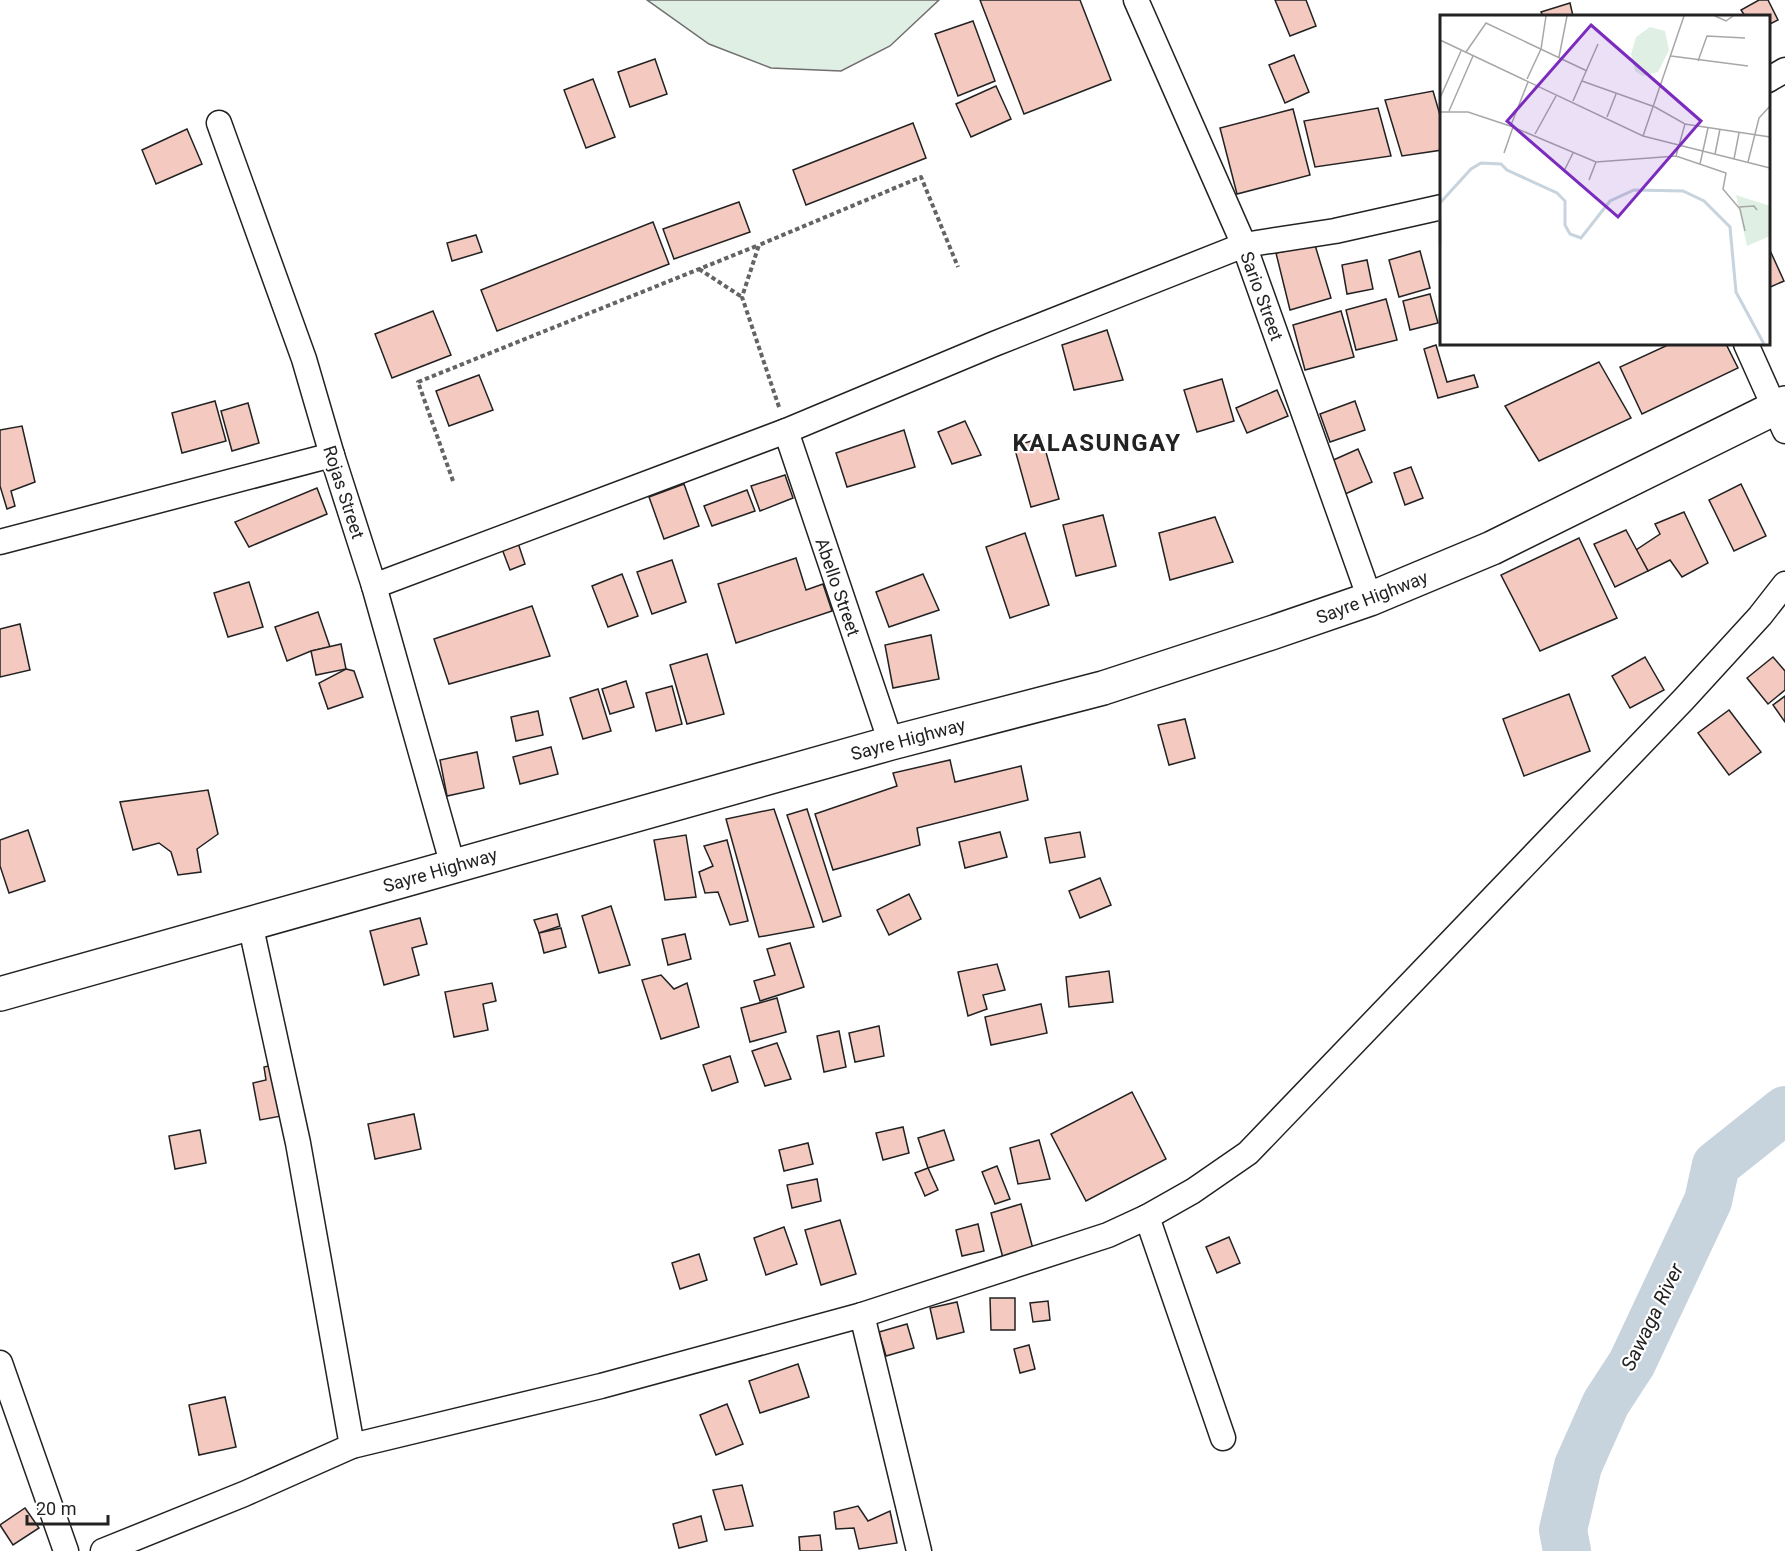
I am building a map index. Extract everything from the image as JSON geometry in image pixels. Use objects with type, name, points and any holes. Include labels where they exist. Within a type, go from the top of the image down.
[{"type":"highway","name":"Sayre Highway","points":[[0,993],[891,743],[1102,688],[1370,599],[1492,548],[1782,414]]},
{"type":"street","name":"Sario Street","points":[[1136,0],[1244,245],[1370,599]]},
{"type":"street","points":[[1770,79],[1785,70]]},
{"type":"street","name":"Rojas Street","points":[[219,123],[304,359],[374,586],[453,866]]},
{"type":"street","points":[[374,586],[786,431],[994,344],[1244,245],[1335,231],[1440,207]]},
{"type":"street","points":[[1747,345],[1782,414]]},
{"type":"street","name":"Abello Street","points":[[786,431],[891,743]]},
{"type":"street","points":[[0,542],[332,455]]},
{"type":"street","points":[[103,1551],[244,1494],[352,1446],[601,1386],[862,1315],[1108,1234],[1147,1217],[1193,1191],[1248,1153],[1684,699],[1760,616],[1785,584]]},
{"type":"street","points":[[250,923],[298,1143],[352,1446]]},
{"type":"street","points":[[1147,1217],[1223,1438]]},
{"type":"street","points":[[862,1315],[919,1551]]},
{"type":"street","points":[[0,1363],[66,1551]]},
{"type":"path","points":[[453,481],[418,382],[759,246],[921,177],[958,267]]},
{"type":"path","points":[[759,246],[742,297],[786,431]]},
{"type":"path","points":[[699,269],[742,297]]},
{"type":"green space","points":[[647,0],[939,0],[890,46],[841,71],[771,68],[709,44]]},
{"type":"building","points":[[980,0],[1080,0],[1111,80],[1024,114]]},
{"type":"building","points":[[1275,0],[1306,0],[1316,26],[1290,36]]},
{"type":"building","points":[[1759,0],[1768,0],[1778,20],[1770,24],[1770,15],[1744,15],[1741,10]]},
{"type":"building","points":[[1570,3],[1573,15],[1542,15],[1541,12]]},
{"type":"building","points":[[973,21],[995,81],[958,96],[935,34]]},
{"type":"building","points":[[1294,55],[1309,92],[1285,103],[1269,65]]},
{"type":"building","points":[[655,59],[667,94],[630,107],[618,72]]},
{"type":"building","points":[[593,79],[615,137],[586,148],[564,90]]},
{"type":"building","points":[[996,86],[1011,119],[971,137],[956,104]]},
{"type":"building","points":[[1433,91],[1440,115],[1440,150],[1402,156],[1385,100]]},
{"type":"building","points":[[1378,108],[1391,156],[1315,167],[1304,121]]},
{"type":"building","points":[[1293,109],[1310,175],[1237,194],[1220,128]]},
{"type":"building","points":[[913,123],[926,158],[806,205],[793,170]]},
{"type":"building","points":[[187,129],[202,164],[156,184],[142,150]]},
{"type":"building","points":[[739,202],[750,232],[674,259],[663,229]]},
{"type":"building","points":[[653,222],[669,264],[497,331],[481,290]]},
{"type":"building","points":[[476,235],[482,252],[452,261],[447,243]]},
{"type":"building","points":[[1315,245],[1331,298],[1290,310],[1276,253]]},
{"type":"building","points":[[1770,250],[1784,281],[1770,287]]},
{"type":"building","points":[[1420,251],[1430,288],[1399,297],[1389,260]]},
{"type":"building","points":[[1367,260],[1373,289],[1347,294],[1342,265]]},
{"type":"building","points":[[1430,294],[1438,323],[1410,330],[1403,301]]},
{"type":"building","points":[[1386,299],[1397,340],[1356,350],[1346,310]]},
{"type":"building","points":[[433,311],[451,355],[392,378],[375,334]]},
{"type":"building","points":[[1341,311],[1354,357],[1305,370],[1293,325]]},
{"type":"building","points":[[1107,330],[1123,380],[1074,390],[1062,345]]},
{"type":"building","points":[[1436,345],[1447,382],[1474,375],[1478,387],[1438,398],[1424,349]]},
{"type":"building","points":[[1668,345],[1726,345],[1738,368],[1642,414],[1620,367]]},
{"type":"building","points":[[1599,362],[1631,418],[1539,461],[1505,406]]},
{"type":"building","points":[[479,375],[493,410],[449,426],[436,391]]},
{"type":"building","points":[[1222,379],[1234,421],[1197,432],[1184,390]]},
{"type":"building","points":[[1277,390],[1288,416],[1247,433],[1236,408]]},
{"type":"building","points":[[215,401],[226,441],[182,453],[172,413]]},
{"type":"building","points":[[1355,401],[1365,430],[1330,442],[1320,414]]},
{"type":"building","points":[[248,403],[259,443],[232,451],[221,411]]},
{"type":"building","points":[[965,421],[981,455],[952,464],[938,432]]},
{"type":"building","points":[[22,426],[35,482],[11,491],[15,506],[7,509],[0,486],[0,430]]},
{"type":"building","points":[[904,430],[915,467],[847,487],[836,453]]},
{"type":"building","points":[[1042,438],[1059,499],[1031,507],[1014,446]]},
{"type":"building","points":[[1358,449],[1372,482],[1343,495],[1329,462]]},
{"type":"building","points":[[1411,467],[1423,498],[1405,505],[1394,473]]},
{"type":"building","points":[[785,475],[793,498],[760,511],[751,486]]},
{"type":"building","points":[[684,484],[699,526],[664,539],[649,497]]},
{"type":"building","points":[[1741,484],[1766,536],[1734,551],[1709,500]]},
{"type":"building","points":[[317,488],[327,514],[249,547],[235,522]]},
{"type":"building","points":[[747,490],[755,511],[712,526],[704,506]]},
{"type":"building","points":[[1684,512],[1708,563],[1682,577],[1670,560],[1648,571],[1636,550],[1660,534],[1655,524]]},
{"type":"building","points":[[1103,515],[1116,566],[1076,576],[1063,525]]},
{"type":"building","points":[[1215,517],[1233,562],[1170,580],[1159,533]]},
{"type":"building","points":[[1626,530],[1648,571],[1615,587],[1594,544]]},
{"type":"building","points":[[1025,533],[1049,605],[1010,618],[986,547]]},
{"type":"building","points":[[1579,538],[1617,618],[1540,651],[1501,575]]},
{"type":"building","points":[[518,543],[525,564],[510,570],[502,549]]},
{"type":"building","points":[[796,558],[806,590],[823,584],[832,611],[736,643],[718,584]]},
{"type":"building","points":[[672,560],[686,602],[652,614],[637,572]]},
{"type":"building","points":[[622,574],[638,616],[608,627],[592,586]]},
{"type":"building","points":[[923,574],[939,610],[889,627],[876,592]]},
{"type":"building","points":[[249,582],[263,627],[228,637],[214,593]]},
{"type":"building","points":[[532,606],[550,656],[449,684],[434,639]]},
{"type":"building","points":[[318,612],[330,647],[311,651],[287,661],[275,627]]},
{"type":"building","points":[[20,624],[30,670],[0,677],[0,629]]},
{"type":"building","points":[[931,635],[939,679],[893,688],[885,645]]},
{"type":"building","points":[[341,644],[346,669],[316,675],[311,651]]},
{"type":"building","points":[[707,654],[724,714],[687,724],[670,665]]},
{"type":"building","points":[[1645,657],[1664,690],[1630,708],[1612,676]]},
{"type":"building","points":[[1773,657],[1785,671],[1785,690],[1768,704],[1747,678]]},
{"type":"building","points":[[346,669],[354,671],[363,697],[328,709],[319,683]]},
{"type":"building","points":[[626,681],[634,707],[610,714],[602,689]]},
{"type":"building","points":[[672,686],[682,724],[656,731],[646,693]]},
{"type":"building","points":[[598,689],[611,731],[583,739],[570,698]]},
{"type":"building","points":[[1569,694],[1590,751],[1524,776],[1503,719]]},
{"type":"building","points":[[1785,696],[1785,722],[1773,705]]},
{"type":"building","points":[[1729,710],[1761,752],[1729,775],[1698,733]]},
{"type":"building","points":[[538,711],[543,735],[516,741],[511,717]]},
{"type":"building","points":[[1185,719],[1195,758],[1169,765],[1158,725]]},
{"type":"building","points":[[551,747],[558,774],[520,784],[513,757]]},
{"type":"building","points":[[477,752],[484,788],[447,796],[440,760]]},
{"type":"building","points":[[950,760],[955,782],[1021,766],[1028,800],[917,828],[920,845],[833,870],[815,814],[897,786],[893,773]]},
{"type":"building","points":[[208,790],[218,834],[197,849],[201,872],[178,875],[171,852],[159,843],[133,850],[120,802]]},
{"type":"building","points":[[774,809],[814,927],[759,937],[726,819]]},
{"type":"building","points":[[807,809],[841,916],[823,922],[787,815]]},
{"type":"building","points":[[28,830],[45,881],[9,893],[0,866],[0,840]]},
{"type":"building","points":[[1000,832],[1007,857],[965,868],[959,842]]},
{"type":"building","points":[[1080,832],[1085,857],[1050,863],[1045,838]]},
{"type":"building","points":[[686,835],[696,897],[665,900],[654,840]]},
{"type":"building","points":[[727,840],[748,921],[730,925],[718,892],[705,893],[699,872],[713,866],[704,846]]},
{"type":"building","points":[[1100,878],[1111,905],[1080,918],[1069,891]]},
{"type":"building","points":[[909,894],[921,919],[889,935],[877,910]]},
{"type":"building","points":[[611,906],[630,965],[599,973],[582,916]]},
{"type":"building","points":[[557,914],[560,926],[539,933],[534,920]]},
{"type":"building","points":[[420,918],[427,944],[412,948],[419,975],[384,985],[370,931]]},
{"type":"building","points":[[561,928],[566,947],[544,953],[539,933]]},
{"type":"building","points":[[685,934],[691,959],[668,965],[662,939]]},
{"type":"building","points":[[790,943],[804,987],[760,1001],[754,981],[775,975],[767,949]]},
{"type":"building","points":[[997,964],[1005,990],[983,995],[987,1009],[968,1016],[958,972]]},
{"type":"building","points":[[1109,971],[1113,1002],[1069,1007],[1066,977]]},
{"type":"building","points":[[661,975],[674,989],[687,983],[699,1027],[661,1039],[642,980]]},
{"type":"building","points":[[492,983],[496,1001],[483,1004],[488,1030],[454,1037],[445,992]]},
{"type":"building","points":[[777,998],[786,1032],[750,1042],[741,1008]]},
{"type":"building","points":[[1041,1004],[1047,1033],[991,1045],[985,1017]]},
{"type":"building","points":[[879,1026],[884,1056],[855,1062],[849,1033]]},
{"type":"building","points":[[839,1031],[846,1067],[824,1072],[817,1036]]},
{"type":"building","points":[[777,1043],[791,1079],[765,1086],[752,1051]]},
{"type":"building","points":[[730,1056],[738,1082],[712,1091],[703,1065]]},
{"type":"building","points":[[278,1064],[287,1115],[260,1120],[253,1083],[266,1080],[264,1067]]},
{"type":"building","points":[[1132,1092],[1166,1159],[1086,1201],[1051,1134]]},
{"type":"building","points":[[414,1114],[421,1149],[375,1159],[368,1124]]},
{"type":"building","points":[[903,1127],[909,1153],[883,1160],[876,1133]]},
{"type":"building","points":[[200,1130],[206,1163],[175,1169],[169,1136]]},
{"type":"building","points":[[944,1130],[954,1160],[928,1168],[918,1138]]},
{"type":"building","points":[[1039,1140],[1050,1179],[1018,1184],[1010,1148]]},
{"type":"building","points":[[808,1143],[813,1164],[784,1171],[779,1150]]},
{"type":"building","points":[[997,1166],[1010,1199],[995,1204],[982,1172]]},
{"type":"building","points":[[928,1168],[938,1190],[925,1196],[915,1173]]},
{"type":"building","points":[[817,1179],[821,1201],[792,1208],[787,1185]]},
{"type":"building","points":[[1021,1204],[1033,1249],[1003,1258],[991,1213]]},
{"type":"building","points":[[840,1220],[856,1274],[821,1285],[805,1230]]},
{"type":"building","points":[[978,1224],[984,1251],[962,1256],[956,1230]]},
{"type":"building","points":[[784,1227],[797,1264],[766,1275],[754,1238]]},
{"type":"building","points":[[1229,1237],[1240,1263],[1217,1273],[1206,1247]]},
{"type":"building","points":[[699,1254],[707,1280],[680,1289],[672,1263]]},
{"type":"building","points":[[990,1298],[1015,1298],[1015,1330],[991,1330]]},
{"type":"building","points":[[1048,1301],[1050,1320],[1033,1322],[1030,1303]]},
{"type":"building","points":[[957,1302],[964,1332],[937,1339],[930,1308]]},
{"type":"building","points":[[907,1324],[914,1348],[886,1356],[879,1332]]},
{"type":"building","points":[[1029,1345],[1035,1369],[1020,1373],[1014,1349]]},
{"type":"building","points":[[798,1364],[809,1397],[760,1413],[749,1381]]},
{"type":"building","points":[[225,1397],[236,1447],[199,1455],[189,1405]]},
{"type":"building","points":[[727,1404],[743,1444],[716,1455],[700,1415]]},
{"type":"building","points":[[742,1485],[753,1526],[725,1530],[713,1490]]},
{"type":"building","points":[[858,1506],[868,1521],[890,1511],[897,1543],[859,1549],[854,1528],[836,1529],[834,1512]]},
{"type":"building","points":[[25,1508],[39,1528],[13,1545],[0,1525]]},
{"type":"building","points":[[701,1516],[707,1541],[679,1548],[673,1524]]},
{"type":"building","points":[[820,1535],[822,1551],[800,1551],[799,1537]]},
{"type":"waterway","name":"Sawaga River","points":[[1567,1551],[1563,1530],[1578,1466],[1606,1403],[1632,1363],[1708,1201],[1716,1165],[1785,1110]]},
{"type":"district","name":"KALASUNGAY","points":[[1097,443]]}]
